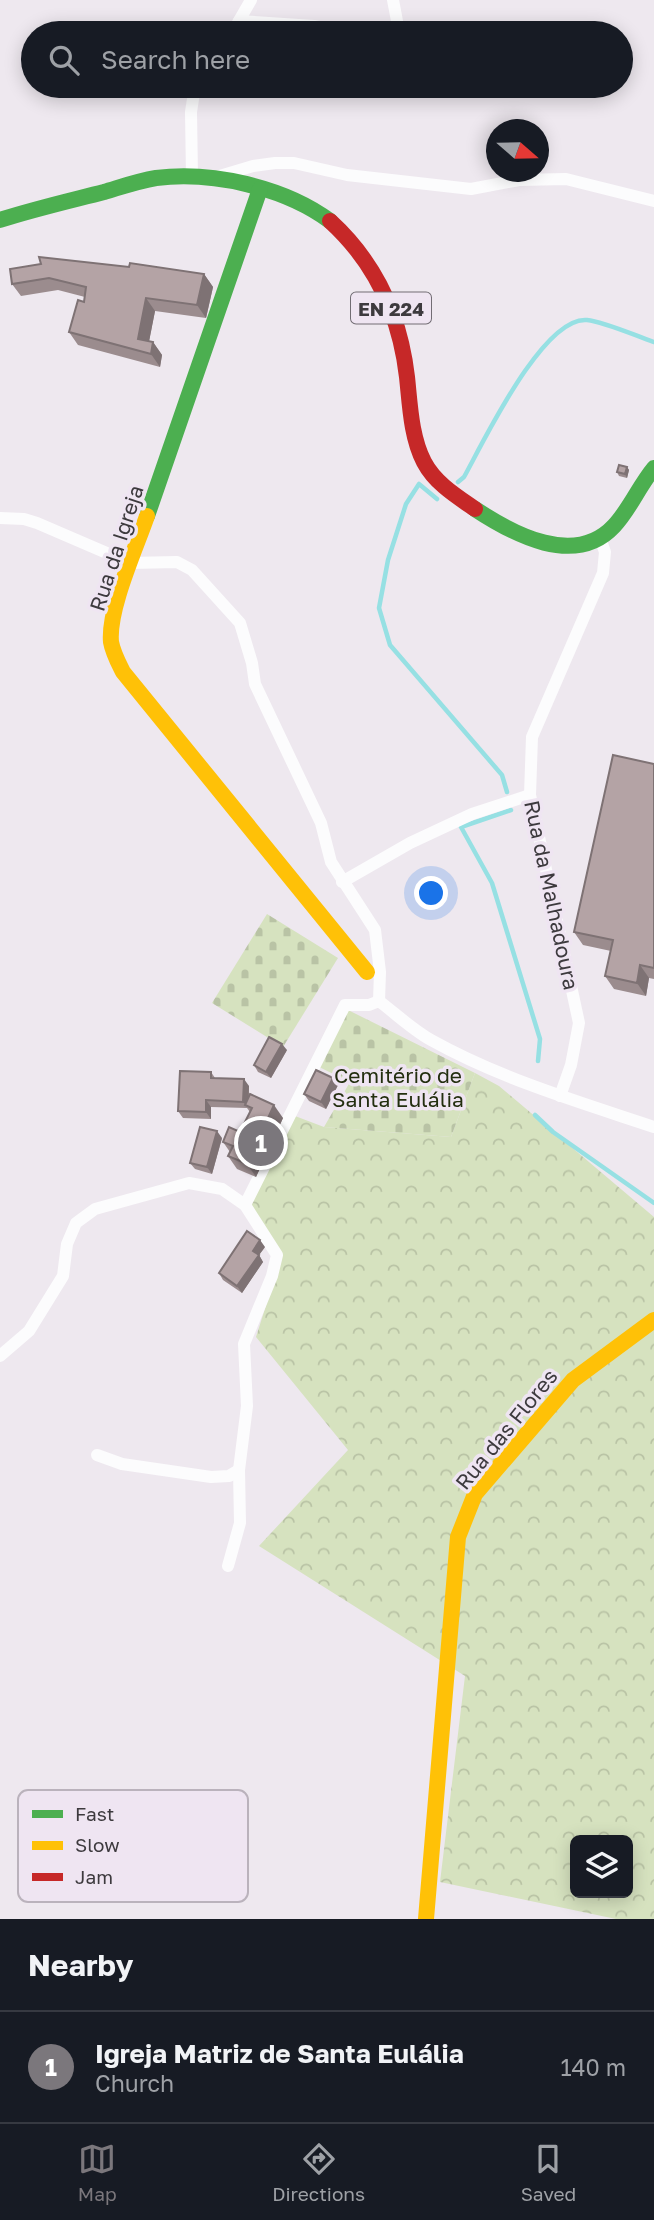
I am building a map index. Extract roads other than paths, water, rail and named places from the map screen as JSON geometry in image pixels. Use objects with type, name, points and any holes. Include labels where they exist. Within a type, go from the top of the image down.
[{"type":"street","points":[[239,21],[251,0]]},
{"type":"street","points":[[393,0],[397,21]]},
{"type":"street","points":[[192,176],[193,98]]},
{"type":"street","points":[[210,179],[253,166],[294,163],[347,175],[471,189],[519,180],[566,180],[654,201]]},
{"type":"street","name":"EN 224","points":[[0,220],[157,178],[192,176],[260,189],[300,203],[327,218],[378,280],[393,312],[403,349],[415,436],[424,463],[440,484],[462,501],[516,533],[547,544],[574,545],[600,538]]},
{"type":"street","name":"Rua da Igreja","points":[[260,189],[118,599],[110,637],[112,653],[123,672],[367,972]]},
{"type":"street","points":[[600,538],[618,521],[634,493],[654,468]]},
{"type":"street","points":[[0,518],[24,519],[37,523],[130,564],[177,562],[192,569],[240,623],[252,663],[255,684],[321,822],[331,862],[375,930],[380,972],[379,1002]]},
{"type":"street","name":"Rua da Malhadoura","points":[[560,1096],[571,1065],[579,1024],[530,795],[531,737],[603,573],[605,552],[600,538]]},
{"type":"street","points":[[342,882],[410,843],[460,820],[530,795]]},
{"type":"street","points":[[379,1002],[430,1040],[517,1080],[654,1127]]},
{"type":"street","points":[[245,1205],[345,1005],[369,1005],[379,1002]]},
{"type":"street","points":[[0,1356],[29,1331],[63,1276],[67,1244],[76,1223],[95,1209],[189,1183],[222,1189],[245,1205],[277,1255],[272,1276],[244,1344],[247,1406],[239,1469],[240,1523],[228,1566]]},
{"type":"street","name":"Rua das Flores","points":[[426,1919],[458,1537],[475,1494],[573,1380],[654,1320]]},
{"type":"street","points":[[97,1455],[122,1464],[211,1477],[229,1476],[239,1469]]},
{"type":"waterway","points":[[458,482],[464,477],[516,384],[552,338],[570,324],[594,321],[654,342]]},
{"type":"waterway","points":[[437,499],[419,484],[406,504],[388,560],[379,608],[390,645],[502,775],[507,792]]},
{"type":"waterway","points":[[511,810],[461,827],[492,883],[540,1039],[538,1061]]},
{"type":"waterway","points":[[535,1115],[553,1132],[654,1203]]},
{"type":"place","name":"Igreja Matriz de Santa Eulália","points":[[261,1143]]},
{"type":"park label","name":"Cemitério de Santa Eulália","points":[[398,1087]]}]
